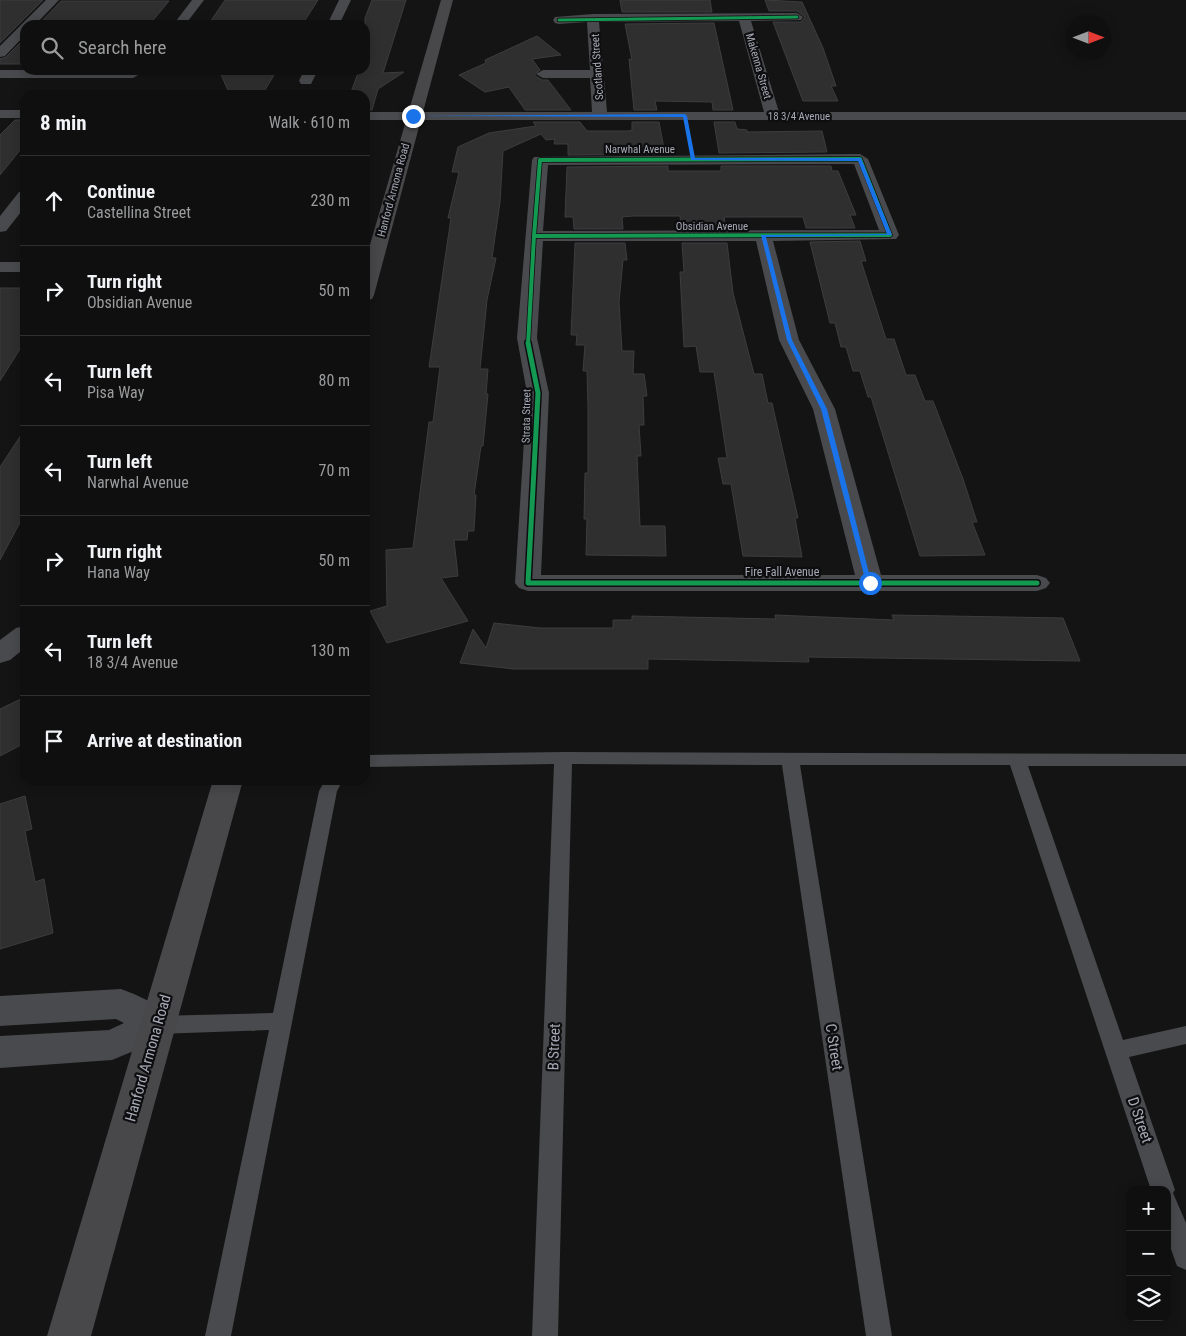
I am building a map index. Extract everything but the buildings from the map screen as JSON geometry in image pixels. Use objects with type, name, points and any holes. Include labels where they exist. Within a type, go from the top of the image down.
[{"type":"main road","name":"Hanford Armona Road","points":[[370,275],[413,116],[447,0]]},
{"type":"main road","name":"Hanford Armona Road","points":[[69,1336],[156,1025],[227,785]]},
{"type":"street","points":[[33,20],[54,0]]},
{"type":"street","points":[[183,20],[198,0]]},
{"type":"street","points":[[335,20],[345,0]]},
{"type":"street","name":"Makenna Street","points":[[744,17],[774,116]]},
{"type":"street","points":[[559,20],[594,18],[797,17]]},
{"type":"street","name":"Scotland Street","points":[[594,18],[600,116]]},
{"type":"street","points":[[0,53],[20,33]]},
{"type":"street","points":[[0,74],[20,74]]},
{"type":"street","points":[[543,74],[597,74]]},
{"type":"street","points":[[112,89],[131,75]]},
{"type":"street","points":[[0,114],[20,114]]},
{"type":"street","name":"18 3/4 Avenue","points":[[370,116],[1186,116]]},
{"type":"street","points":[[685,116],[692,159]]},
{"type":"street","name":"Narwhal Avenue","points":[[540,160],[860,159],[890,235]]},
{"type":"street","name":"Strata Street","points":[[528,584],[538,392],[527,338],[540,160]]},
{"type":"street","points":[[0,227],[20,202]]},
{"type":"street","points":[[763,235],[790,340],[824,409],[870,583]]},
{"type":"street","name":"Obsidian Avenue","points":[[534,236],[890,235]]},
{"type":"street","points":[[0,267],[20,267]]},
{"type":"street","name":"Fire Fall Avenue","points":[[528,584],[1037,583]]},
{"type":"street","points":[[0,654],[20,638]]},
{"type":"street","points":[[0,1011],[121,1004],[156,1025]]},
{"type":"street","points":[[0,1052],[112,1045],[156,1025]]},
{"type":"lane","points":[[370,761],[562,758],[1186,760]]},
{"type":"lane","name":"B Street","points":[[545,1336],[562,758]]},
{"type":"lane","name":"C Street","points":[[790,759],[879,1336]]},
{"type":"lane","name":"D Street","points":[[1017,759],[1162,1186]]},
{"type":"lane","points":[[218,1336],[328,791],[331,785]]},
{"type":"lane","points":[[156,1025],[283,1021]]},
{"type":"lane","points":[[1117,1051],[1186,1035]]},
{"type":"lane","points":[[1171,1214],[1186,1258]]},
{"type":"cycle path","points":[[559,20],[593,18],[797,17]]},
{"type":"cycle path","points":[[534,236],[890,235],[860,159],[540,160],[527,338],[538,393],[528,583],[1037,583]]},
{"type":"route","points":[[413,116],[685,116],[692,159],[860,159],[890,235],[763,235],[790,340],[824,409],[870,583]]}]
